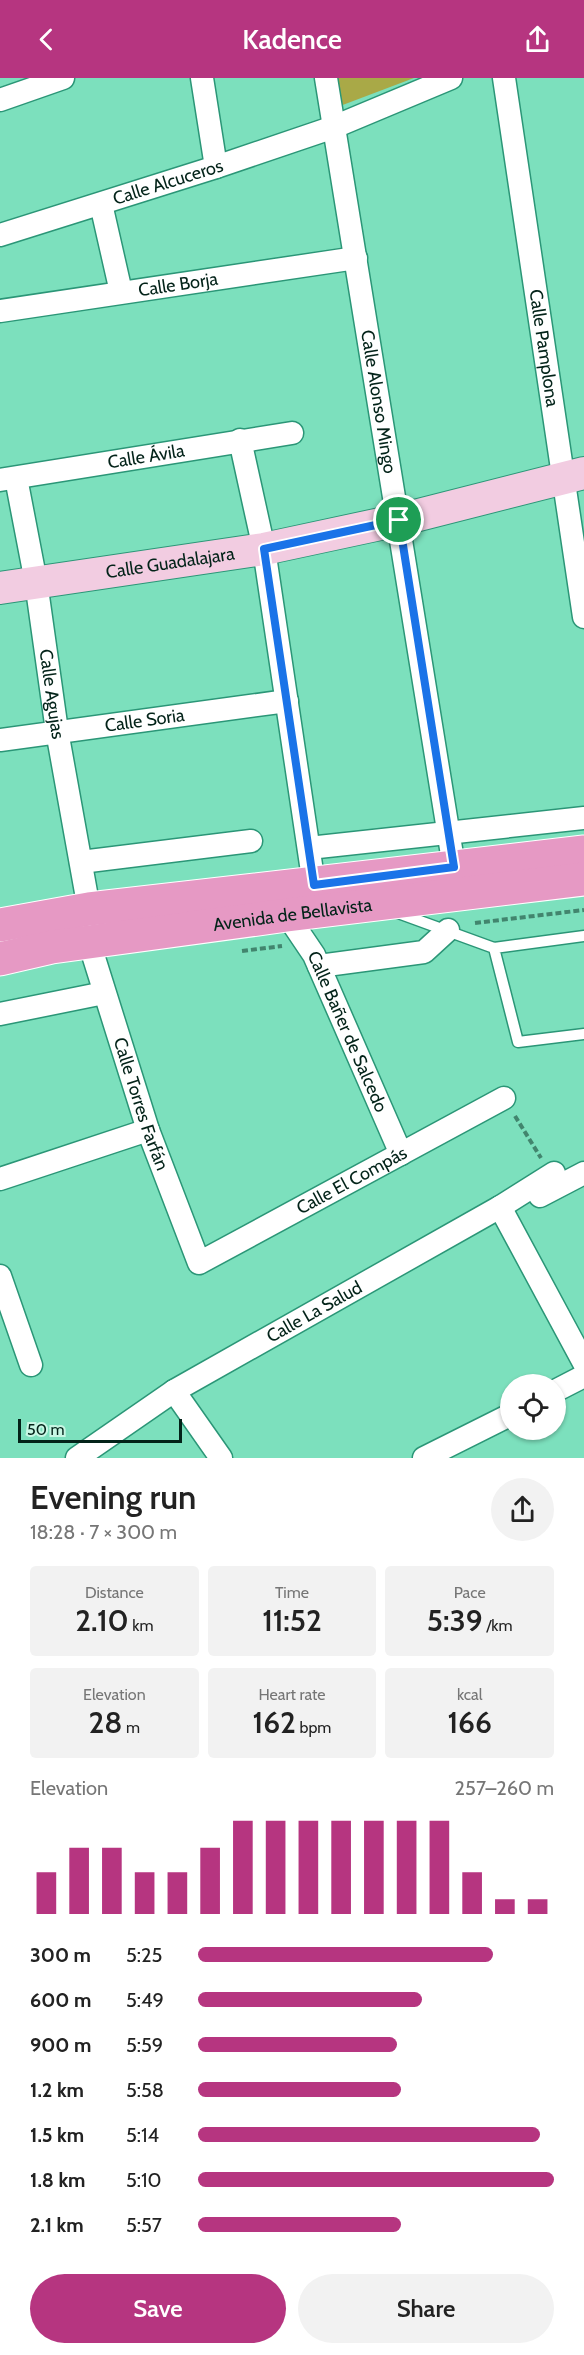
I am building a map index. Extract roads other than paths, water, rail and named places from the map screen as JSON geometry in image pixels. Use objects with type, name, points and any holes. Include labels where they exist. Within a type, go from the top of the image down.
[{"type":"main road","name":"Avenida de Bellavista","points":[[0,925],[89,909],[314,885],[584,852]]},
{"type":"main road","name":"Avenida de Bellavista","points":[[0,959],[52,947],[287,915],[584,879]]},
{"type":"street","points":[[0,100],[63,78]]},
{"type":"street","points":[[202,78],[216,167]]},
{"type":"street","name":"Calle Alonso Mingo","points":[[326,78],[454,867]]},
{"type":"street","name":"Calle Alcuceros","points":[[0,235],[334,127],[451,78]]},
{"type":"street","name":"Calle Pamplona","points":[[504,78],[573,475],[584,617]]},
{"type":"street","points":[[101,204],[121,292]]},
{"type":"street","name":"Calle Borja","points":[[0,311],[356,258]]},
{"type":"street","name":"Calle Ávila","points":[[8,479],[292,433]]},
{"type":"street","points":[[240,440],[264,549],[314,885]]},
{"type":"street","name":"Calle Guadalajara","points":[[0,588],[264,549],[399,520],[573,475]]},
{"type":"street","name":"Calle Agujas","points":[[8,479],[36,582],[57,731],[89,909]]},
{"type":"street","name":"Calle Soria","points":[[0,740],[287,701]]},
{"type":"street","points":[[309,848],[584,818]]},
{"type":"street","points":[[81,862],[251,842]]},
{"type":"street","name":"Calle Bañer de Salcedo","points":[[287,915],[314,955],[401,1154]]},
{"type":"street","points":[[319,966],[424,952],[459,927]]},
{"type":"street","name":"Calle Torres Farfán","points":[[89,942],[148,1130],[199,1263]]},
{"type":"street","points":[[0,1014],[104,993]]},
{"type":"street","name":"Calle El Compás","points":[[199,1263],[504,1098]]},
{"type":"street","points":[[0,1179],[148,1130]]},
{"type":"street","name":"Calle La Salud","points":[[502,1211],[553,1165]]},
{"type":"street","name":"Calle La Salud","points":[[77,1458],[174,1391],[502,1211],[584,1173]]},
{"type":"street","points":[[502,1211],[584,1363]]},
{"type":"street","points":[[0,1276],[7,1319],[31,1365]]},
{"type":"street","points":[[566,1385],[584,1376]]},
{"type":"street","points":[[174,1391],[221,1458]]},
{"type":"street","points":[[424,1458],[500,1420]]},
{"type":"lane","points":[[375,906],[459,927],[494,948],[584,936]]},
{"type":"lane","points":[[494,948],[518,1042],[584,1034]]}]
